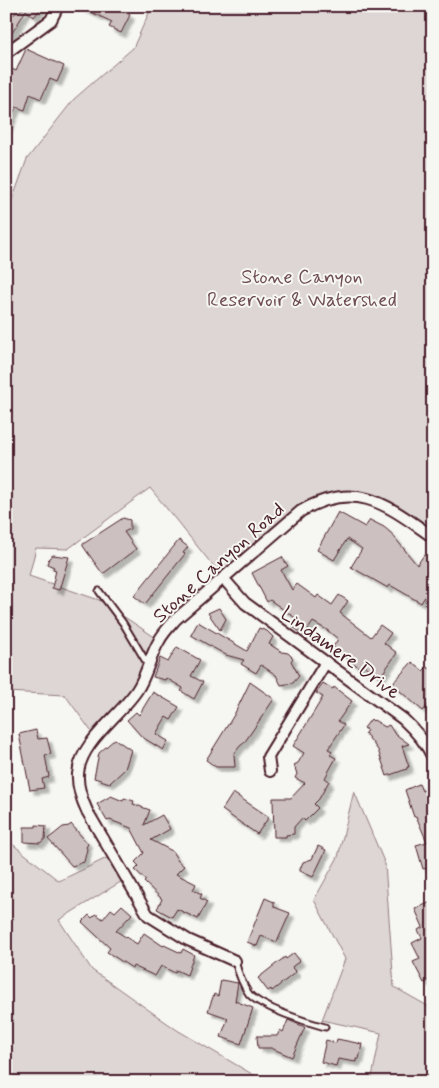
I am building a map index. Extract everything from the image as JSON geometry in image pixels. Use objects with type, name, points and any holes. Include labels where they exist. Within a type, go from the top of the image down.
[{"type":"street","points":[[6,53],[51,20],[58,6]]},
{"type":"street","name":"Stone Canyon Road","points":[[235,961],[188,940],[148,915],[87,811],[81,796],[78,775],[81,758],[90,744],[122,710],[138,689],[159,640],[176,620],[301,511],[315,503],[332,498],[353,496],[371,499],[390,508],[433,537]]},
{"type":"street","name":"Lindamere Drive","points":[[223,578],[245,603],[410,725],[427,745],[433,758]]},
{"type":"street","points":[[270,771],[268,756],[326,662]]},
{"type":"lane","points":[[99,591],[122,623],[148,665]]},
{"type":"lane","points":[[235,961],[241,980],[250,995],[294,1018],[325,1027]]},
{"type":"green space","name":"Stone Canyon Reservoir & Watershed","points":[[152,6],[433,6],[433,537],[371,499],[315,503],[223,578],[150,488],[68,549],[36,548],[29,576],[99,600],[159,640],[138,689],[96,738],[65,695],[6,692],[6,217],[27,159],[74,99],[133,48]]},
{"type":"green space","points":[[354,791],[385,864],[394,987],[433,1009],[433,1082],[371,1082],[381,1033],[322,1020],[345,959],[314,900],[338,857]]},
{"type":"green space","points":[[6,839],[59,881],[113,855],[127,878],[59,920],[92,970],[177,1030],[257,1077],[277,1082],[6,1082]]},
{"type":"building","points":[[22,6],[43,6],[34,17],[26,10],[6,43],[6,19],[24,8]]},
{"type":"building","points":[[78,6],[113,6],[130,15],[121,33],[109,27],[112,22]]},
{"type":"building","points":[[26,49],[64,66],[57,82],[50,79],[41,99],[30,94],[25,110],[16,107],[6,130],[6,66],[16,71]]},
{"type":"building","points":[[338,512],[365,527],[370,520],[384,527],[417,565],[424,555],[433,561],[433,584],[421,603],[390,585],[388,588],[351,567],[362,549],[347,539],[334,560],[317,550]]},
{"type":"building","points":[[123,518],[130,520],[130,529],[124,532],[136,549],[102,573],[83,544]]},
{"type":"building","points":[[179,540],[188,547],[183,553],[185,554],[145,604],[134,596]]},
{"type":"building","points":[[53,555],[69,557],[59,590],[52,588],[56,570],[47,564],[49,558]]},
{"type":"building","points":[[282,557],[288,566],[281,570],[292,590],[297,584],[316,598],[318,595],[332,605],[339,595],[348,601],[340,613],[371,637],[380,625],[391,633],[384,643],[397,653],[380,677],[364,665],[361,669],[333,647],[338,639],[327,630],[313,622],[304,635],[293,627],[298,620],[270,600],[267,602],[252,573]]},
{"type":"building","points":[[219,608],[226,619],[220,630],[208,613]]},
{"type":"building","points":[[198,622],[247,651],[259,628],[267,631],[273,637],[269,644],[282,652],[288,653],[293,658],[291,661],[299,676],[293,683],[281,685],[276,675],[261,665],[256,673],[241,664],[244,660],[226,655],[191,635]]},
{"type":"building","points":[[177,647],[200,660],[191,676],[203,682],[194,699],[181,691],[183,688],[166,678],[165,680],[153,677],[160,658],[168,662]]},
{"type":"building","points":[[412,662],[423,671],[427,667],[433,671],[433,700],[423,711],[392,684]]},
{"type":"building","points":[[250,682],[274,699],[244,743],[234,754],[235,767],[216,767],[206,760],[234,715]]},
{"type":"building","points":[[323,683],[333,689],[334,687],[352,701],[338,721],[344,725],[328,749],[332,751],[330,755],[336,758],[325,778],[329,781],[314,804],[318,808],[305,821],[302,818],[294,827],[294,834],[286,835],[286,837],[274,837],[273,798],[291,798],[305,783],[295,778],[297,774],[294,765],[298,763],[304,753],[293,746],[323,697],[316,693]]},
{"type":"building","points":[[153,692],[179,707],[171,720],[166,717],[156,734],[168,741],[163,750],[142,737],[127,720],[136,712],[139,715]]},
{"type":"building","points":[[371,719],[385,727],[389,725],[394,733],[409,744],[402,746],[409,767],[407,769],[387,776],[378,750],[365,733],[367,730],[364,728]]},
{"type":"building","points":[[36,730],[38,739],[47,738],[51,754],[45,755],[49,777],[42,779],[44,788],[30,790],[19,734]]},
{"type":"building","points":[[115,739],[131,750],[125,769],[110,783],[94,778],[99,753]]},
{"type":"building","points":[[419,784],[422,791],[425,790],[429,800],[433,799],[433,867],[423,869],[416,845],[427,842],[416,816],[414,817],[405,790]]},
{"type":"building","points":[[233,793],[269,817],[257,834],[222,810]]},
{"type":"building","points":[[111,796],[123,801],[124,798],[134,801],[133,804],[150,810],[144,825],[162,815],[170,829],[151,840],[172,851],[178,861],[184,866],[176,874],[196,884],[193,890],[202,894],[200,898],[207,902],[198,919],[177,909],[172,917],[157,909],[162,899],[144,882],[146,880],[135,870],[139,866],[135,862],[144,853],[131,828],[110,820],[107,821],[97,804]]},
{"type":"building","points":[[71,824],[88,844],[84,862],[72,866],[48,839],[63,827]]},
{"type":"building","points":[[36,825],[46,826],[45,839],[40,843],[24,842],[24,827],[36,827]]},
{"type":"building","points":[[318,846],[326,850],[313,877],[300,871],[300,869],[303,862],[312,859]]},
{"type":"building","points":[[265,898],[274,902],[274,907],[290,913],[277,942],[261,936],[257,946],[247,942]]},
{"type":"building","points":[[433,901],[433,978],[424,983],[413,962],[420,959],[412,943],[422,938],[418,930],[423,927],[415,909]]},
{"type":"building","points":[[122,905],[132,914],[116,931],[137,944],[144,933],[163,946],[181,953],[183,949],[194,955],[187,975],[176,970],[175,973],[161,966],[155,976],[133,966],[132,968],[107,952],[110,948],[82,922],[89,915],[92,918],[96,914],[103,919],[111,909],[115,912]]},
{"type":"building","points":[[294,953],[300,961],[292,968],[296,972],[272,991],[271,989],[268,991],[258,978],[285,957],[286,959]]},
{"type":"building","points":[[221,980],[238,983],[235,1001],[253,1008],[241,1044],[221,1037],[228,1018],[208,1011],[214,994],[218,996]]},
{"type":"building","points":[[288,1020],[305,1027],[292,1057],[271,1048],[258,1048],[257,1036],[277,1036],[280,1030],[283,1032]]},
{"type":"building","points":[[337,1039],[362,1044],[359,1059],[356,1059],[356,1062],[338,1059],[336,1066],[321,1062],[326,1040],[336,1043]]}]
